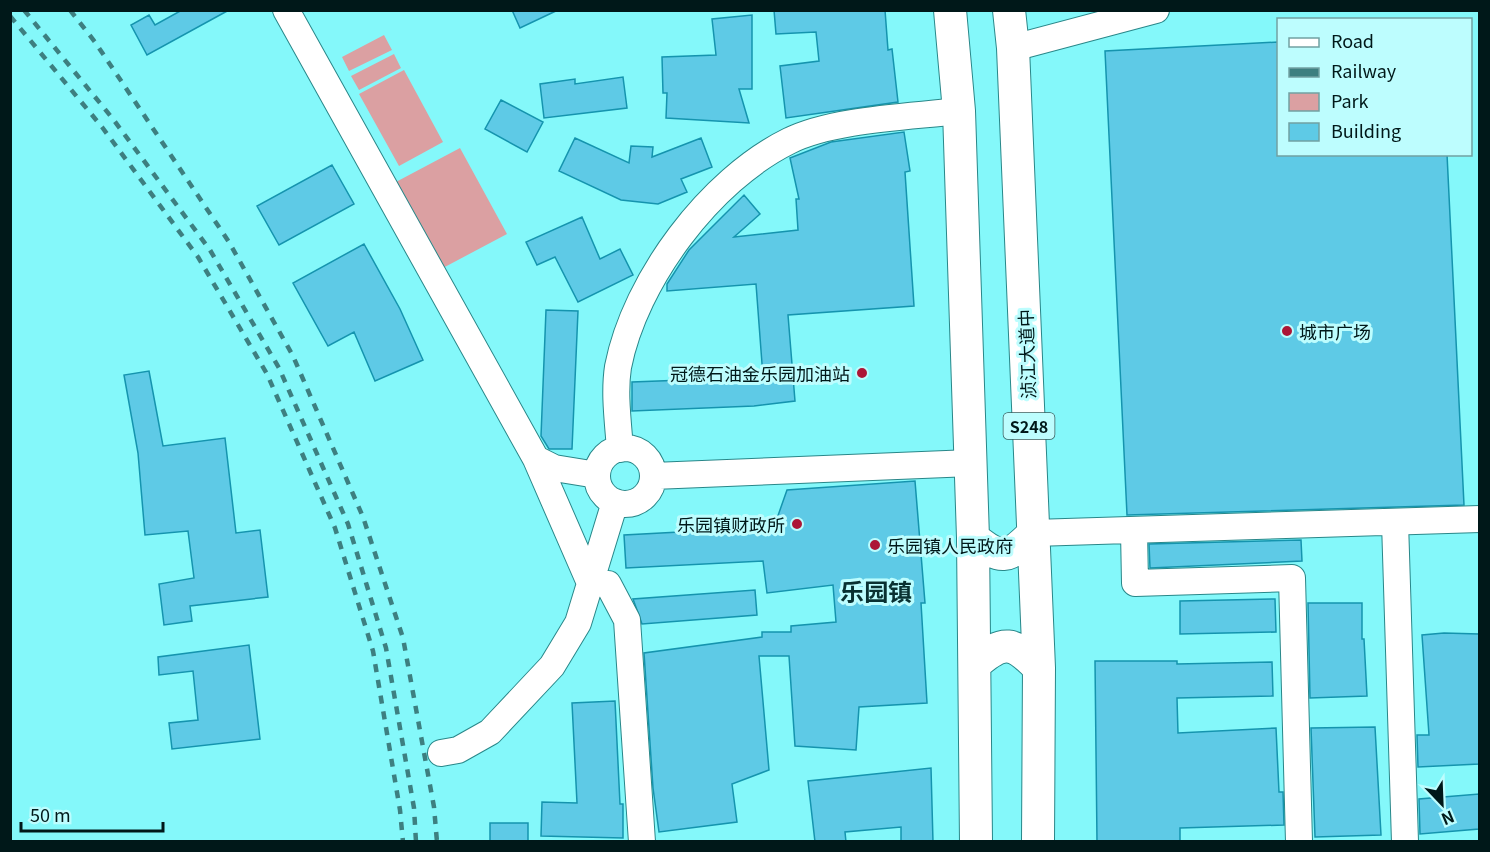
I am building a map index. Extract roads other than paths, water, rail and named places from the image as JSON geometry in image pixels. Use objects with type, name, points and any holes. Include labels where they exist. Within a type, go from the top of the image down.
[{"type":"main road","points":[[950,10],[959,111],[973,538],[976,842]]},
{"type":"main road","name":"浈江大道中","points":[[1009,10],[1039,668],[1038,842]]},
{"type":"main road","points":[[973,538],[991,552],[1005,555],[1015,551],[1034,533]]},
{"type":"main road","points":[[975,664],[993,649],[1006,645],[1018,648],[1039,668]]},
{"type":"street","points":[[286,10],[536,459],[590,583]]},
{"type":"street","points":[[1012,48],[1156,10]]},
{"type":"street","points":[[620,449],[618,367],[643,296],[662,262],[698,214],[752,166],[790,140],[835,127],[959,111]]},
{"type":"street","points":[[630,448],[646,458],[653,476],[651,486],[640,499],[623,504],[615,502],[601,491],[597,474],[603,458],[620,449],[630,448]]},
{"type":"street","points":[[536,459],[554,468],[597,474]]},
{"type":"street","points":[[653,476],[970,463]]},
{"type":"street","points":[[441,753],[458,750],[490,732],[552,666],[578,623],[615,502]]},
{"type":"street","points":[[1034,533],[1479,519]]},
{"type":"street","points":[[1395,522],[1405,842]]},
{"type":"street","points":[[1134,531],[1135,583],[1292,578],[1299,842]]},
{"type":"street","points":[[590,583],[608,584],[627,620],[642,842]]},
{"type":"railway","points":[[24,10],[113,119],[210,250],[279,368],[348,524],[386,648],[414,808],[416,842]]},
{"type":"railway","points":[[70,10],[95,42],[229,242],[293,356],[363,517],[403,638],[434,807],[437,842]]},
{"type":"railway","points":[[10,16],[102,127],[198,257],[267,374],[335,528],[373,651],[400,810],[403,842]]},
{"type":"place","name":"城市广场","points":[[1287,331]]},
{"type":"place","name":"冠德石油金乐园加油站","points":[[862,373]]},
{"type":"place","name":"乐园镇财政所","points":[[797,524]]},
{"type":"place","name":"乐园镇人民政府","points":[[875,545]]},
{"type":"district","name":"乐园镇","points":[[876,590]]}]
